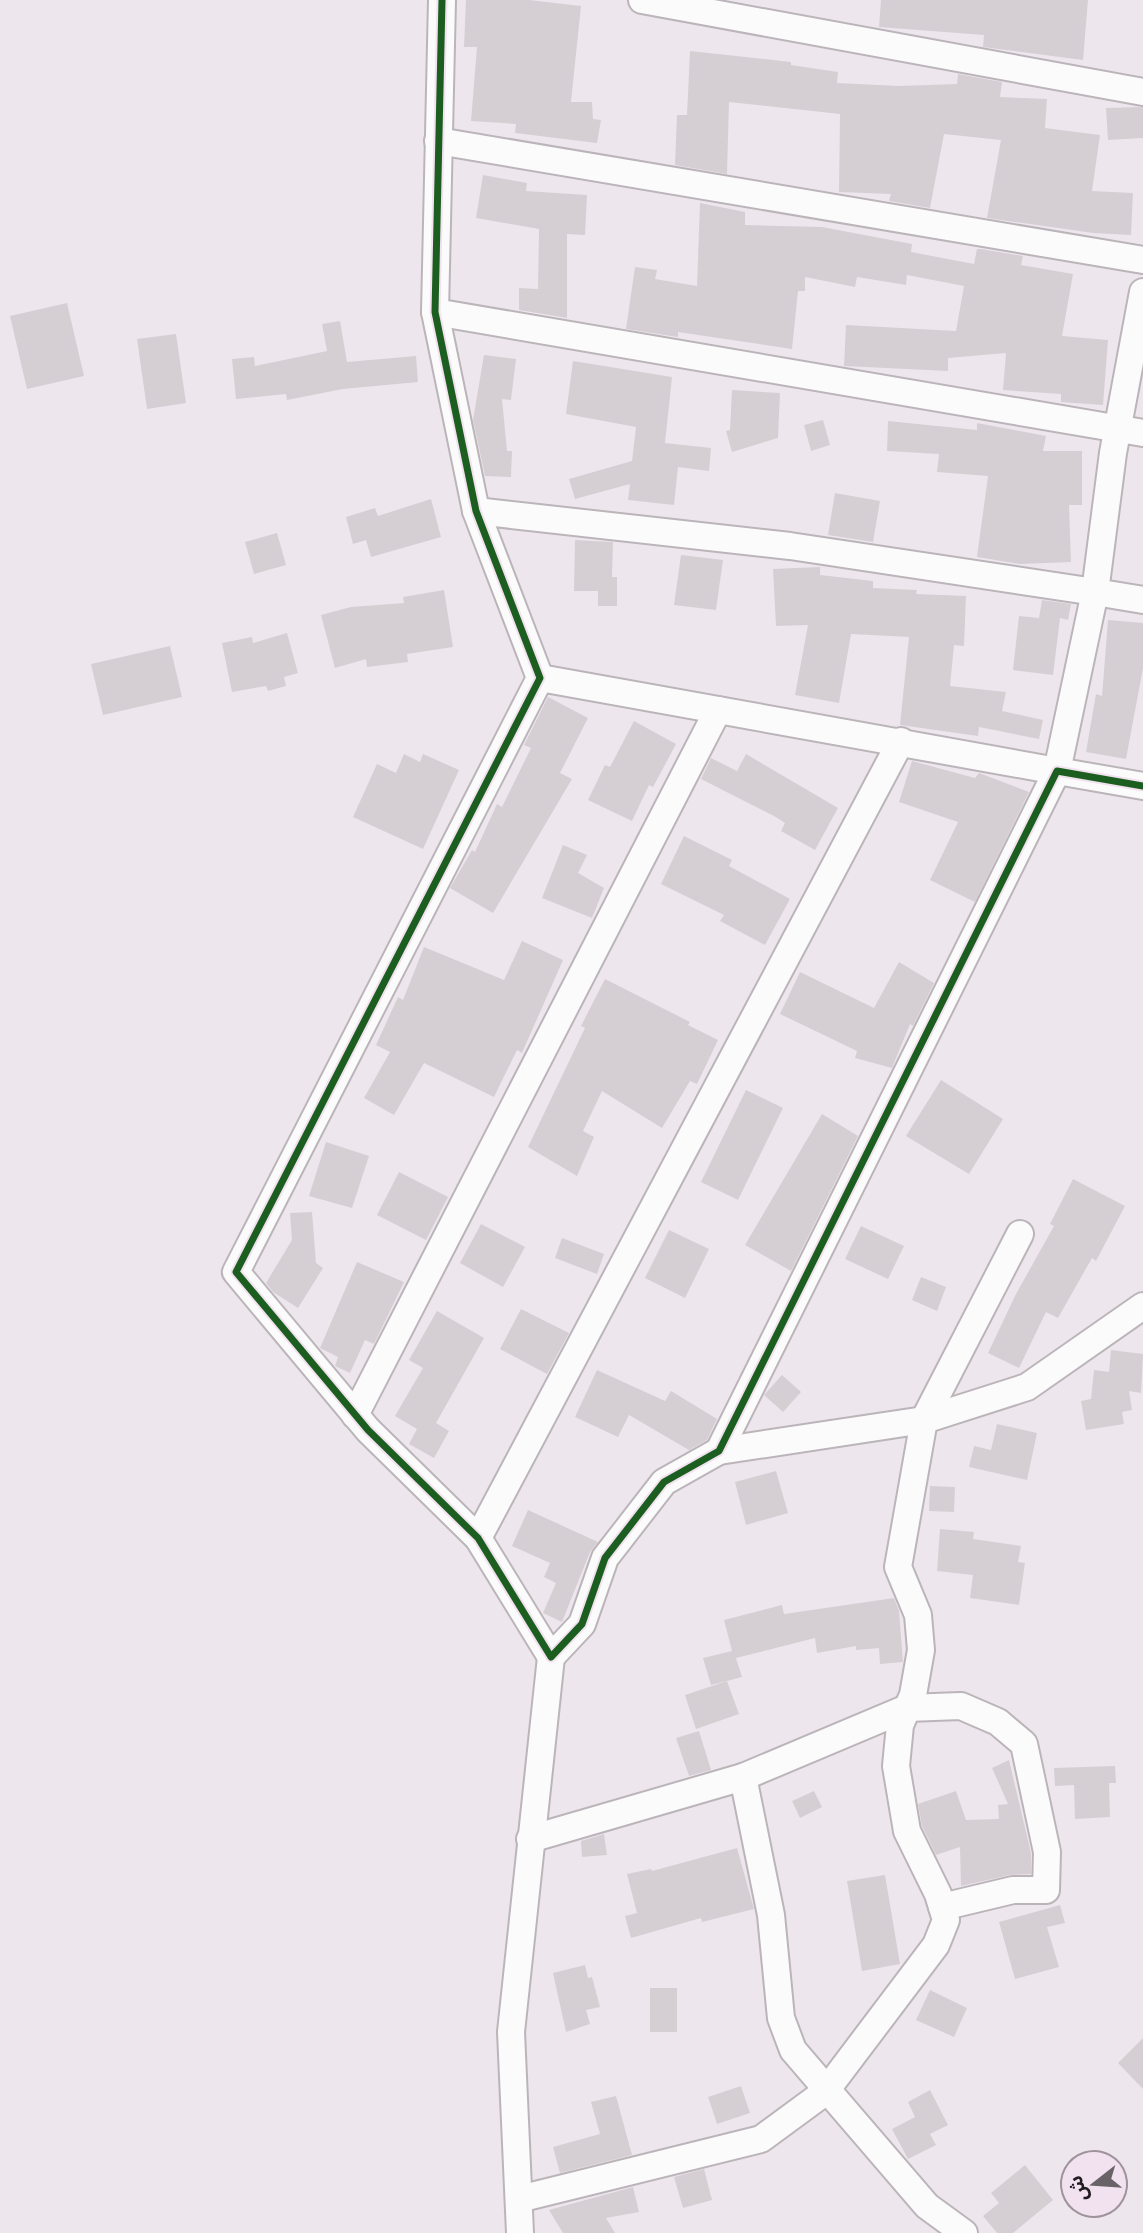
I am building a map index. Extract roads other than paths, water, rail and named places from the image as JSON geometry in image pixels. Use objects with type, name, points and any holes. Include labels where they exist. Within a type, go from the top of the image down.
[{"type":"street","points":[[442,0],[435,312],[476,512],[540,678],[236,1272],[355,1415],[478,1538],[551,1657]]},
{"type":"street","points":[[642,0],[1143,92]]},
{"type":"street","points":[[438,141],[1143,260]]},
{"type":"street","points":[[719,1451],[1057,771],[1130,431],[1143,292]]},
{"type":"street","points":[[435,312],[1130,431]]},
{"type":"street","points":[[476,512],[790,546],[1143,600]]},
{"type":"street","points":[[540,678],[901,740],[1143,786]]},
{"type":"street","points":[[355,1415],[718,710]]},
{"type":"street","points":[[478,1538],[901,740]]},
{"type":"street","points":[[519,2199],[761,2139],[825,2092],[936,1945],[946,1920],[907,1831],[896,1766],[900,1725],[917,1679],[921,1650],[918,1615],[898,1567],[924,1420],[1020,1234]]},
{"type":"street","points":[[520,2233],[511,2032],[551,1657],[582,1624],[605,1558],[664,1482],[719,1451],[924,1420],[1027,1387],[1143,1306]]},
{"type":"street","points":[[530,1839],[743,1777],[907,1708],[961,1706],[998,1722],[1024,1744],[1047,1852],[1046,1891],[1013,1890],[942,1907]]},
{"type":"street","points":[[743,1777],[771,1915],[781,2018],[793,2050],[825,2092],[927,2206],[964,2233]]}]
